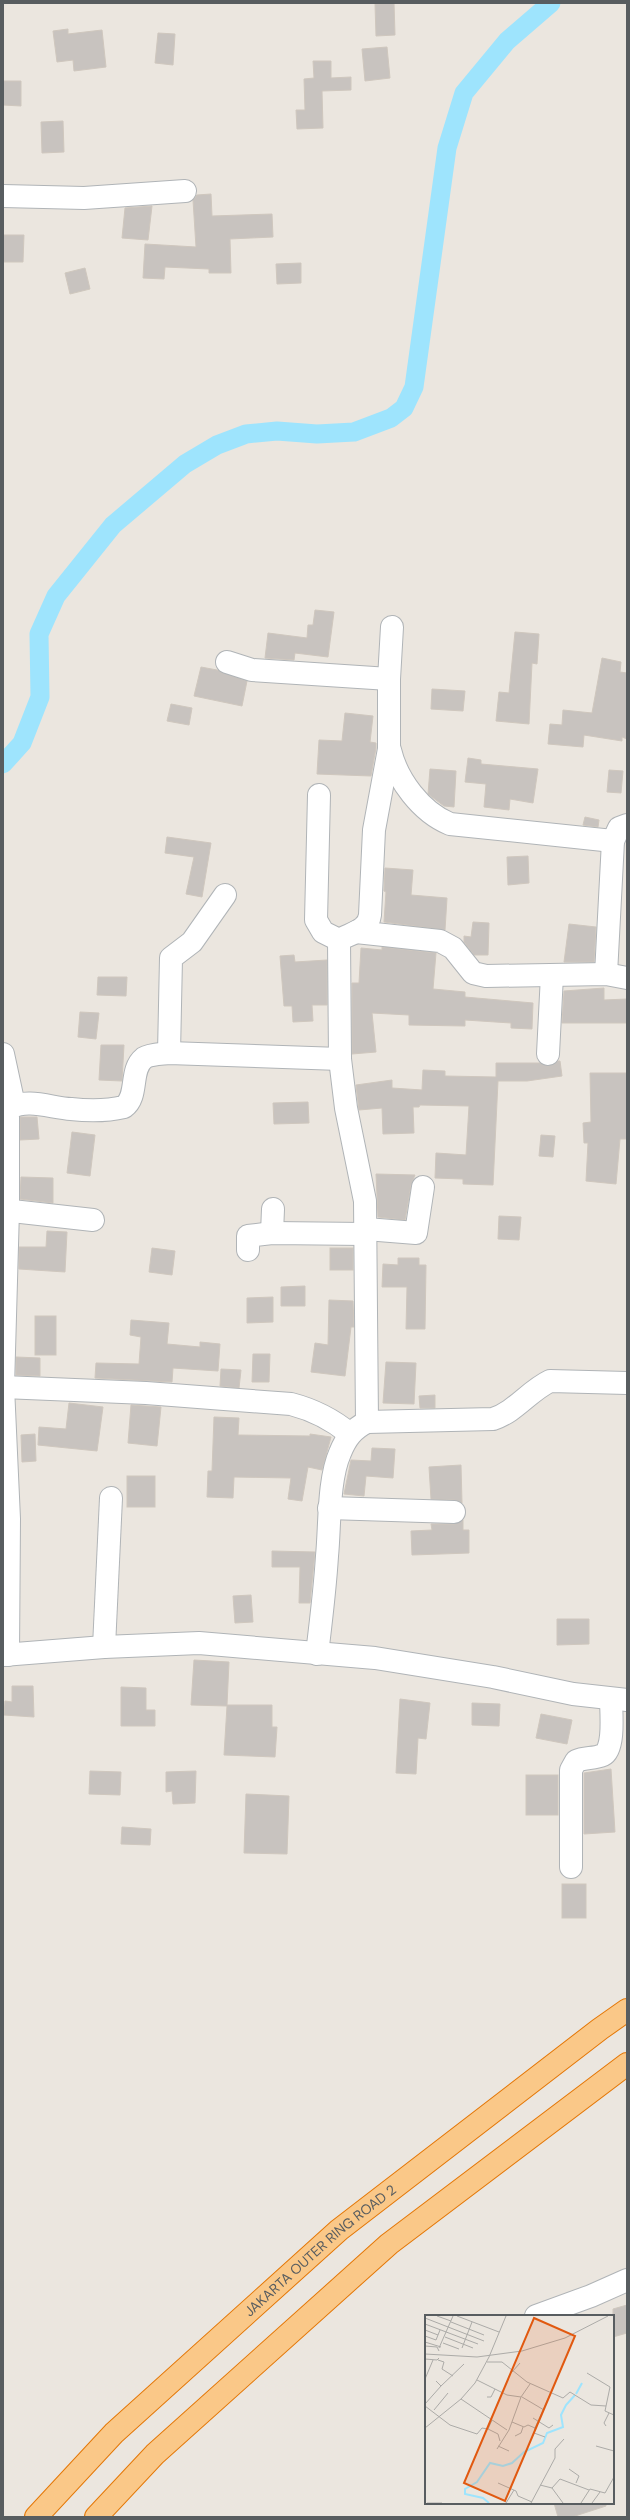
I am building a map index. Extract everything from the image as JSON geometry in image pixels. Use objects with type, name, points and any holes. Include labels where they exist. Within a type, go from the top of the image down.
[{"type":"highway","name":"JAKARTA OUTER RING ROAD 2","points":[[36,2517],[114,2433],[339,2230],[600,2029],[627,2010]]},
{"type":"highway","points":[[96,2517],[155,2454],[389,2244],[627,2064]]},
{"type":"street","points":[[3,196],[84,198],[185,191]]},
{"type":"street","points":[[348,936],[369,923],[374,830],[390,748],[389,679],[392,627]]},
{"type":"street","points":[[227,662],[252,670],[389,679]]},
{"type":"street","points":[[390,748],[399,776],[434,817],[450,824],[613,841]]},
{"type":"street","points":[[319,795],[316,920],[323,932],[348,936],[440,940],[453,948],[473,973],[486,976],[617,976],[613,841],[619,828],[627,825]]},
{"type":"street","points":[[169,1053],[171,958],[192,942],[225,895]]},
{"type":"street","points":[[317,1654],[328,1555],[329,1508],[339,1455],[359,1428],[366,1231],[362,1185],[346,1108],[340,1059],[348,936]]},
{"type":"street","points":[[548,1054],[552,975]]},
{"type":"street","points":[[340,1059],[169,1053],[145,1057],[137,1069],[131,1098],[124,1107],[99,1110],[72,1110],[23,1103],[14,1106],[8,1113],[3,1387],[9,1519],[6,1655],[104,1647],[199,1643],[375,1658],[493,1677],[573,1694],[619,1699],[608,1749],[604,1754],[576,1761],[571,1770],[571,1867]]},
{"type":"street","points":[[3,1054],[14,1106]]},
{"type":"street","points":[[248,1250],[248,1236],[272,1233],[366,1231],[416,1233],[423,1187]]},
{"type":"street","points":[[272,1233],[274,1209]]},
{"type":"street","points":[[6,1210],[93,1220]]},
{"type":"street","points":[[3,1387],[146,1393],[290,1404],[309,1409],[334,1421],[359,1428],[493,1419],[503,1416],[540,1386],[550,1381],[627,1383]]},
{"type":"street","points":[[104,1647],[111,1498]]},
{"type":"street","points":[[329,1508],[454,1512]]},
{"type":"street","points":[[539,2315],[591,2296],[627,2280]]},
{"type":"building","points":[[394,3],[395,35],[376,36],[375,4]]},
{"type":"building","points":[[68,29],[68,34],[102,30],[106,67],[74,71],[73,60],[57,62],[53,31]]},
{"type":"building","points":[[158,33],[175,34],[173,65],[155,63]]},
{"type":"building","points":[[387,47],[390,78],[365,81],[362,49]]},
{"type":"building","points":[[313,61],[331,61],[331,78],[351,77],[351,90],[322,91],[323,128],[297,129],[296,110],[305,110],[304,79],[314,78]]},
{"type":"building","points":[[3,81],[21,81],[21,106],[3,105]]},
{"type":"building","points":[[63,121],[64,152],[42,153],[41,122]]},
{"type":"building","points":[[211,194],[212,216],[272,214],[273,237],[230,239],[231,273],[209,273],[209,269],[165,267],[164,279],[143,278],[145,244],[196,247],[193,200],[197,195]]},
{"type":"building","points":[[152,206],[148,240],[122,238],[125,208]]},
{"type":"building","points":[[3,235],[24,235],[23,262],[3,262]]},
{"type":"building","points":[[301,263],[301,283],[277,284],[276,264]]},
{"type":"building","points":[[85,268],[90,289],[70,294],[65,273]]},
{"type":"building","points":[[315,610],[334,612],[328,657],[295,653],[294,660],[265,658],[268,633],[307,638],[308,625],[313,625]]},
{"type":"building","points":[[515,632],[539,634],[537,664],[532,663],[529,724],[496,721],[499,692],[509,693]]},
{"type":"building","points":[[602,658],[621,662],[620,672],[627,673],[627,739],[622,737],[622,741],[584,735],[583,747],[548,744],[550,724],[562,725],[563,710],[592,713]]},
{"type":"building","points":[[201,667],[217,670],[247,681],[242,706],[194,696]]},
{"type":"building","points":[[432,689],[465,691],[463,711],[431,709]]},
{"type":"building","points":[[171,704],[192,708],[189,725],[167,721]]},
{"type":"building","points":[[345,713],[373,716],[370,742],[376,743],[376,748],[371,776],[317,774],[319,740],[342,741]]},
{"type":"building","points":[[468,758],[481,760],[481,764],[538,769],[533,803],[510,799],[509,810],[484,807],[486,784],[465,782]]},
{"type":"building","points":[[430,769],[456,771],[454,807],[444,806],[428,794]]},
{"type":"building","points":[[609,770],[623,771],[621,793],[607,792]]},
{"type":"building","points":[[585,817],[599,820],[598,827],[583,825]]},
{"type":"building","points":[[167,837],[211,843],[202,897],[186,894],[194,857],[165,853]]},
{"type":"building","points":[[528,856],[529,883],[508,885],[507,857]]},
{"type":"building","points":[[385,868],[413,870],[411,895],[447,898],[445,930],[384,922],[386,892],[384,891]]},
{"type":"building","points":[[473,922],[489,923],[488,955],[474,955],[464,942],[464,936],[471,937]]},
{"type":"building","points":[[569,924],[596,927],[594,962],[564,962]]},
{"type":"building","points":[[382,947],[436,953],[433,989],[465,992],[465,997],[533,1003],[532,1029],[511,1028],[511,1023],[465,1020],[465,1026],[409,1025],[409,1015],[372,1013],[376,1052],[352,1054],[352,983],[359,983],[361,948],[382,950]]},
{"type":"building","points":[[294,955],[295,962],[327,960],[327,1005],[312,1005],[313,1021],[293,1022],[292,1006],[284,1006],[280,956]]},
{"type":"building","points":[[98,977],[127,977],[126,996],[97,995]]},
{"type":"building","points":[[604,988],[604,1000],[627,999],[627,1023],[562,1023],[564,991]]},
{"type":"building","points":[[80,1012],[99,1013],[96,1039],[78,1037]]},
{"type":"building","points":[[101,1045],[124,1045],[122,1081],[99,1080]]},
{"type":"building","points":[[560,1061],[562,1076],[527,1081],[498,1081],[493,1185],[463,1184],[463,1179],[435,1178],[436,1153],[466,1155],[469,1106],[420,1105],[419,1107],[413,1107],[414,1133],[383,1134],[382,1108],[359,1110],[356,1085],[392,1080],[392,1088],[422,1090],[423,1070],[445,1071],[445,1076],[496,1077],[496,1063],[540,1063],[548,1066]]},
{"type":"building","points":[[590,1073],[627,1073],[627,1139],[620,1139],[616,1184],[586,1181],[588,1143],[584,1143],[583,1123],[591,1122]]},
{"type":"building","points":[[308,1102],[309,1123],[274,1124],[273,1103]]},
{"type":"building","points":[[20,1117],[37,1117],[39,1139],[20,1140]]},
{"type":"building","points":[[72,1132],[95,1135],[90,1176],[67,1173]]},
{"type":"building","points":[[541,1135],[555,1136],[553,1157],[539,1156]]},
{"type":"building","points":[[376,1174],[415,1175],[411,1185],[405,1220],[378,1217]]},
{"type":"building","points":[[21,1177],[53,1178],[53,1203],[20,1199]]},
{"type":"building","points":[[499,1216],[521,1217],[519,1240],[498,1239]]},
{"type":"building","points":[[47,1231],[67,1232],[65,1272],[19,1269],[19,1247],[46,1247]]},
{"type":"building","points":[[152,1248],[175,1251],[172,1275],[149,1272]]},
{"type":"building","points":[[330,1248],[353,1248],[353,1270],[330,1270]]},
{"type":"building","points":[[398,1258],[419,1258],[419,1265],[426,1265],[425,1329],[406,1329],[407,1287],[382,1287],[383,1264],[398,1265]]},
{"type":"building","points":[[305,1286],[305,1306],[281,1306],[281,1287]]},
{"type":"building","points":[[273,1297],[273,1322],[247,1323],[247,1298]]},
{"type":"building","points":[[329,1300],[353,1301],[354,1327],[351,1327],[345,1376],[311,1372],[315,1343],[328,1345]]},
{"type":"building","points":[[35,1316],[56,1316],[56,1355],[35,1355]]},
{"type":"building","points":[[131,1320],[169,1323],[167,1344],[200,1347],[200,1342],[220,1344],[218,1371],[173,1368],[172,1382],[95,1378],[96,1363],[139,1364],[141,1337],[130,1335]]},
{"type":"building","points":[[253,1354],[270,1354],[269,1382],[252,1382]]},
{"type":"building","points":[[16,1357],[40,1358],[40,1376],[16,1375]]},
{"type":"building","points":[[386,1362],[416,1363],[414,1404],[383,1403]]},
{"type":"building","points":[[221,1369],[241,1370],[239,1388],[220,1386]]},
{"type":"building","points":[[435,1395],[435,1408],[420,1408],[419,1396]]},
{"type":"building","points":[[69,1403],[103,1407],[97,1451],[38,1445],[39,1427],[66,1429]]},
{"type":"building","points":[[131,1405],[161,1407],[157,1446],[128,1443]]},
{"type":"building","points":[[214,1417],[239,1418],[238,1435],[310,1436],[310,1434],[331,1437],[322,1470],[308,1467],[302,1501],[288,1499],[291,1478],[234,1477],[233,1498],[207,1497],[208,1471],[212,1471]]},
{"type":"building","points":[[35,1434],[36,1461],[22,1462],[21,1435]]},
{"type":"building","points":[[372,1448],[395,1449],[393,1478],[366,1476],[364,1496],[344,1494],[351,1460],[371,1461]]},
{"type":"building","points":[[461,1465],[462,1503],[454,1500],[431,1499],[429,1467]]},
{"type":"building","points":[[127,1476],[155,1476],[155,1507],[127,1507]]},
{"type":"building","points":[[463,1520],[463,1530],[469,1530],[469,1553],[412,1555],[411,1531],[432,1530],[431,1524],[454,1524]]},
{"type":"building","points":[[272,1551],[315,1552],[310,1603],[299,1603],[300,1567],[272,1567]]},
{"type":"building","points":[[251,1595],[253,1622],[235,1623],[233,1596]]},
{"type":"building","points":[[557,1619],[589,1619],[589,1644],[557,1645]]},
{"type":"building","points":[[194,1660],[229,1662],[227,1705],[272,1705],[272,1727],[277,1727],[275,1757],[224,1755],[227,1706],[191,1705]]},
{"type":"building","points":[[12,1686],[33,1686],[34,1717],[4,1715],[5,1701],[12,1702]]},
{"type":"building","points":[[121,1687],[146,1688],[146,1710],[155,1710],[155,1726],[121,1726]]},
{"type":"building","points":[[400,1699],[430,1703],[426,1739],[418,1738],[416,1774],[396,1773]]},
{"type":"building","points":[[472,1703],[500,1704],[499,1726],[472,1725]]},
{"type":"building","points":[[541,1714],[572,1720],[567,1744],[536,1738]]},
{"type":"building","points":[[611,1769],[615,1832],[584,1834],[584,1773]]},
{"type":"building","points":[[90,1771],[121,1772],[120,1795],[89,1794]]},
{"type":"building","points":[[196,1771],[195,1803],[173,1804],[172,1791],[166,1792],[166,1772]]},
{"type":"building","points":[[526,1775],[558,1775],[558,1815],[526,1815]]},
{"type":"building","points":[[246,1794],[289,1796],[287,1854],[244,1853]]},
{"type":"building","points":[[122,1827],[151,1829],[150,1845],[121,1844]]},
{"type":"building","points":[[562,1884],[586,1884],[586,1918],[562,1918]]},
{"type":"building","points":[[627,2305],[627,2333],[614,2337],[613,2309]]},
{"type":"building","points":[[554,2504],[606,2504],[606,2506],[572,2517],[558,2517]]},
{"type":"waterway","points":[[3,764],[22,743],[40,697],[39,634],[56,596],[113,525],[185,464],[217,445],[246,434],[277,431],[317,434],[354,432],[391,418],[404,408],[414,387],[447,148],[464,93],[507,41],[551,3]]}]
